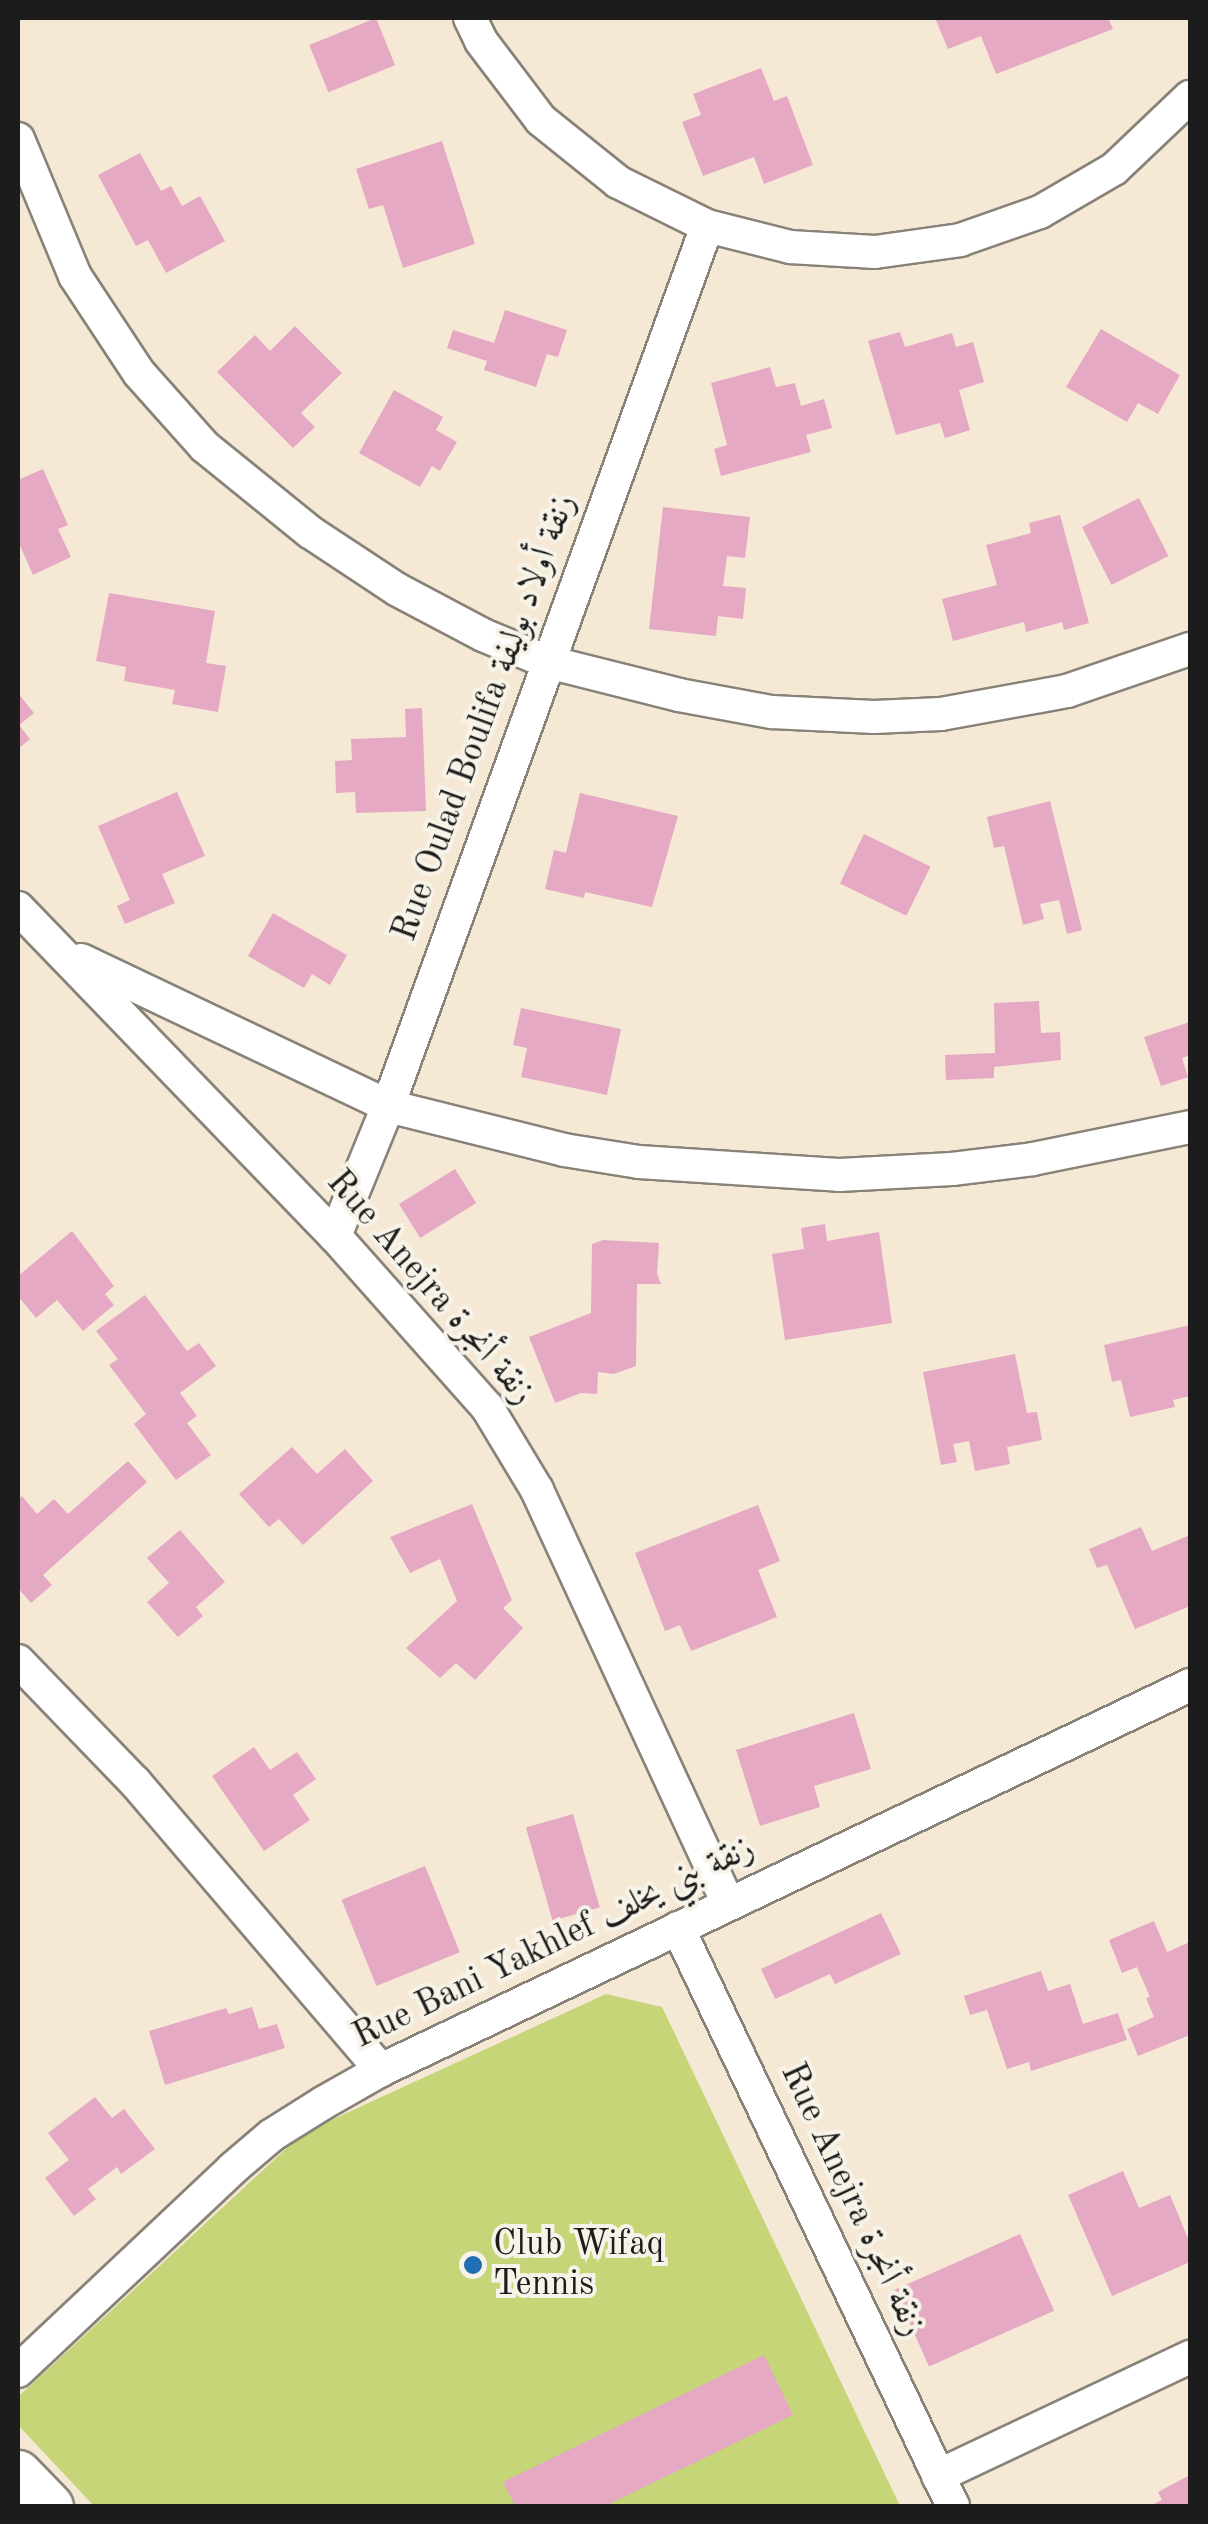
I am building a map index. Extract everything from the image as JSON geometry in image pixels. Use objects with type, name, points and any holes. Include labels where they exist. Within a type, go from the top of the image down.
[{"type":"street","points":[[470,18],[480,41],[541,120],[618,182],[707,226],[806,248],[875,252],[960,240],[1040,212],[1114,170],[1190,97]]},
{"type":"street","points":[[18,139],[75,276],[139,374],[204,447],[310,532],[398,590],[483,635],[548,662],[679,695],[772,712],[874,718],[942,714],[1067,691],[1190,648]]},
{"type":"street","name":"Rue Oulad Boulifa زنقة أولاد بوليفة","points":[[334,1236],[388,1106],[707,226]]},
{"type":"street","name":"Rue Anejra زنقة أنجرة","points":[[18,908],[334,1236],[487,1406],[516,1449],[728,1903]]},
{"type":"street","points":[[59,950],[388,1106],[564,1150],[620,1159],[839,1175],[1016,1161],[1190,1127]]},
{"type":"street","points":[[18,1661],[136,1782],[381,2070]]},
{"type":"street","name":"Rue Bani Yakhlef زنقة بني يخلف","points":[[18,2371],[272,2134],[381,2070],[1190,1684]]},
{"type":"street","name":"Rue Anejra زنقة أنجرة","points":[[678,1928],[953,2506]]},
{"type":"street","points":[[938,2476],[1190,2357]]},
{"type":"street","points":[[18,2473],[50,2506]]},
{"type":"green space","name":"Club Wifaq Tennis","points":[[606,1994],[662,2007],[900,2506],[94,2506],[18,2425],[18,2397],[303,2133]]},
{"type":"building","points":[[376,18],[395,65],[328,92],[309,45]]},
{"type":"building","points":[[935,18],[1108,18],[1113,29],[996,74],[981,36],[948,49]]},
{"type":"building","points":[[761,68],[774,101],[787,96],[813,165],[764,184],[754,157],[703,176],[682,122],[701,115],[693,94]]},
{"type":"building","points":[[442,141],[475,244],[403,268],[383,205],[369,209],[356,169]]},
{"type":"building","points":[[140,153],[161,191],[171,186],[182,206],[200,196],[225,241],[166,273],[148,240],[136,246],[98,175]]},
{"type":"building","points":[[505,310],[567,330],[558,357],[547,354],[536,387],[484,370],[487,361],[447,348],[453,330],[494,343]]},
{"type":"building","points":[[295,326],[342,373],[301,413],[315,427],[293,448],[217,372],[255,335],[270,351]]},
{"type":"building","points":[[1101,329],[1180,375],[1158,414],[1138,403],[1127,422],[1066,387]]},
{"type":"building","points":[[900,332],[905,347],[952,333],[956,347],[973,342],[984,382],[959,390],[970,430],[945,438],[940,423],[896,435],[868,341]]},
{"type":"building","points":[[770,367],[776,387],[795,383],[801,406],[824,399],[832,428],[806,435],[811,452],[721,476],[714,449],[727,445],[711,383]]},
{"type":"building","points":[[394,390],[443,417],[436,430],[457,442],[440,471],[432,466],[420,487],[359,453]]},
{"type":"building","points":[[43,469],[68,525],[58,529],[71,557],[33,575],[18,541],[18,480]]},
{"type":"building","points":[[1139,498],[1169,556],[1111,585],[1082,527]]},
{"type":"building","points":[[663,507],[750,517],[745,558],[727,556],[723,586],[746,588],[743,619],[718,616],[716,636],[649,629]]},
{"type":"building","points":[[1060,515],[1089,623],[1064,630],[1062,622],[1026,632],[1024,622],[953,641],[942,599],[997,585],[986,545],[1031,533],[1029,523]]},
{"type":"building","points":[[109,593],[215,611],[206,663],[226,666],[218,712],[172,704],[175,690],[124,681],[126,667],[96,661]]},
{"type":"building","points":[[18,693],[34,713],[19,725],[30,739],[18,749]]},
{"type":"building","points":[[422,708],[426,811],[356,813],[355,792],[336,793],[335,761],[352,760],[351,739],[406,737],[405,709]]},
{"type":"building","points":[[177,792],[205,856],[162,874],[175,903],[125,924],[117,906],[130,900],[98,826]]},
{"type":"building","points":[[580,793],[678,816],[652,907],[585,892],[584,898],[545,889],[554,850],[566,853]]},
{"type":"building","points":[[1050,801],[1082,930],[1067,934],[1059,900],[1040,904],[1044,919],[1023,925],[1004,846],[994,848],[987,817]]},
{"type":"building","points":[[864,834],[931,866],[906,916],[840,883]]},
{"type":"building","points":[[273,913],[347,955],[330,985],[312,974],[304,988],[248,956]]},
{"type":"building","points":[[1039,1001],[1041,1033],[1060,1032],[1061,1060],[994,1067],[994,1078],[946,1080],[945,1055],[995,1053],[994,1003]]},
{"type":"building","points":[[521,1008],[621,1029],[607,1095],[521,1077],[527,1048],[513,1045]]},
{"type":"building","points":[[1190,1022],[1190,1055],[1182,1058],[1188,1077],[1161,1086],[1144,1037]]},
{"type":"building","points":[[455,1169],[476,1203],[420,1238],[399,1204]]},
{"type":"building","points":[[825,1224],[827,1241],[879,1232],[892,1323],[785,1340],[772,1254],[804,1249],[801,1228]]},
{"type":"building","points":[[72,1231],[114,1286],[105,1294],[114,1305],[83,1331],[57,1300],[36,1318],[18,1296],[18,1276]]},
{"type":"building","points":[[603,1240],[659,1243],[657,1274],[661,1284],[637,1284],[636,1366],[614,1374],[598,1372],[597,1394],[581,1393],[555,1403],[529,1337],[591,1313],[592,1244]]},
{"type":"building","points":[[145,1295],[187,1351],[199,1343],[216,1366],[180,1393],[197,1416],[187,1423],[211,1455],[176,1480],[134,1424],[146,1414],[109,1365],[118,1359],[96,1331]]},
{"type":"building","points":[[1190,1325],[1190,1396],[1173,1400],[1175,1407],[1130,1417],[1121,1380],[1112,1382],[1104,1345]]},
{"type":"building","points":[[1015,1354],[1027,1413],[1037,1412],[1042,1440],[1007,1447],[1010,1464],[975,1471],[969,1441],[953,1444],[957,1462],[941,1465],[923,1372]]},
{"type":"building","points":[[292,1447],[317,1474],[345,1449],[373,1481],[303,1545],[279,1519],[269,1527],[239,1494]]},
{"type":"building","points":[[128,1461],[147,1482],[43,1575],[52,1585],[31,1603],[18,1588],[18,1500],[22,1496],[37,1514],[54,1499],[68,1514]]},
{"type":"building","points":[[472,1504],[512,1600],[503,1608],[523,1628],[475,1680],[456,1663],[440,1678],[406,1648],[457,1601],[440,1559],[410,1573],[390,1537]]},
{"type":"building","points":[[758,1505],[780,1561],[758,1570],[777,1617],[691,1651],[680,1625],[665,1631],[635,1553]]},
{"type":"building","points":[[1141,1527],[1152,1551],[1190,1535],[1190,1606],[1135,1629],[1107,1565],[1097,1568],[1089,1549]]},
{"type":"building","points":[[180,1530],[225,1582],[196,1607],[203,1616],[178,1637],[147,1602],[169,1583],[147,1558]]},
{"type":"building","points":[[854,1713],[871,1769],[814,1786],[820,1807],[760,1826],[736,1750]]},
{"type":"building","points":[[254,1747],[270,1770],[297,1752],[316,1779],[293,1795],[310,1820],[264,1851],[212,1776]]},
{"type":"building","points":[[573,1814],[600,1907],[553,1921],[526,1828]]},
{"type":"building","points":[[425,1866],[460,1952],[376,1986],[342,1900]]},
{"type":"building","points":[[881,1913],[901,1954],[835,1984],[830,1974],[775,1999],[761,1969]]},
{"type":"building","points":[[1154,1921],[1167,1952],[1190,1942],[1190,2035],[1138,2056],[1127,2029],[1154,2017],[1146,1998],[1150,1997],[1137,1967],[1122,1973],[1109,1940]]},
{"type":"building","points":[[1041,1971],[1048,1991],[1070,1984],[1083,2024],[1118,2013],[1127,2040],[1031,2071],[1029,2062],[1007,2069],[987,2010],[970,2015],[964,1996]]},
{"type":"building","points":[[252,2007],[259,2029],[277,2024],[285,2048],[165,2085],[149,2031],[226,2008],[229,2014]]},
{"type":"building","points":[[95,2097],[112,2118],[124,2109],[155,2149],[121,2174],[117,2167],[88,2189],[96,2199],[74,2216],[45,2178],[69,2160],[48,2133]]},
{"type":"building","points":[[1123,2171],[1139,2208],[1170,2195],[1190,2243],[1190,2262],[1112,2296],[1068,2195]]},
{"type":"building","points":[[1020,2234],[1054,2311],[929,2366],[895,2290]]},
{"type":"building","points":[[764,2355],[793,2415],[605,2506],[515,2506],[503,2482]]},
{"type":"building","points":[[1190,2475],[1190,2506],[1150,2506],[1162,2500],[1158,2492]]},
{"type":"place","name":"Club Wifaq Tennis","points":[[473,2265]]}]
